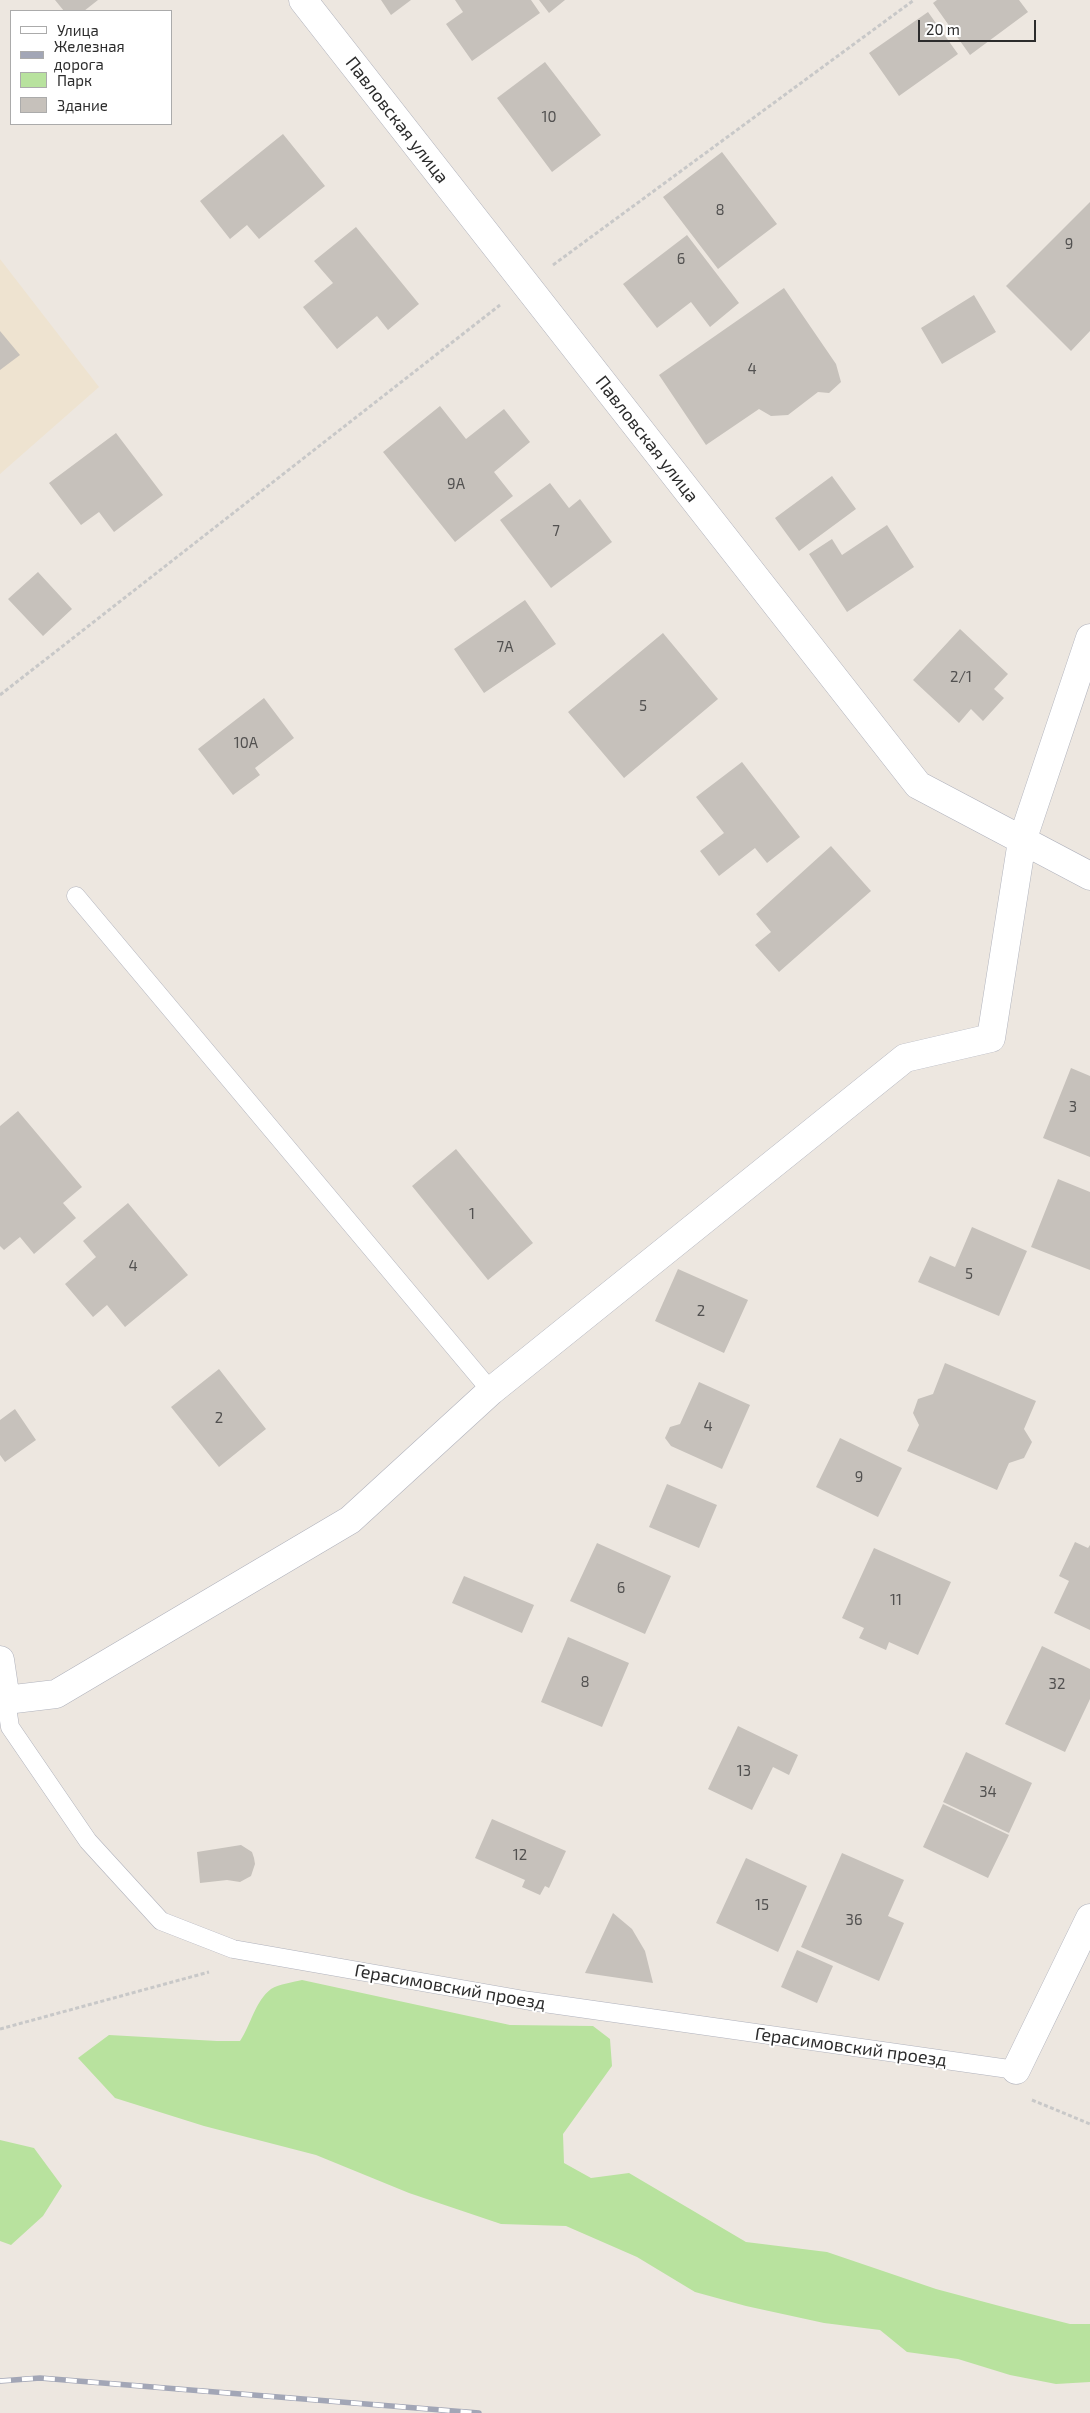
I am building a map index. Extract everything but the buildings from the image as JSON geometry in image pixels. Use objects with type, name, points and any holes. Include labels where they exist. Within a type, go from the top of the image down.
[{"type":"street","name":"Павловская улица","points":[[303,0],[918,785],[1090,876]]},
{"type":"street","points":[[0,1660],[6,1700],[56,1694],[350,1520],[491,1391],[905,1058],[991,1038],[1022,841],[1090,638]]},
{"type":"street","points":[[1016,2070],[1090,1918]]},
{"type":"lane","points":[[76,896],[491,1391]]},
{"type":"lane","name":"Герасимовский проезд","points":[[6,1700],[10,1728],[88,1841],[161,1920],[233,1949],[530,2001],[1016,2070]]},
{"type":"path","points":[[0,696],[526,285],[914,0]]},
{"type":"path","points":[[0,2029],[212,1971]]},
{"type":"path","points":[[1016,2070],[1015,2092],[1090,2124]]},
{"type":"shaded area","points":[[0,259],[99,387],[0,474]]},
{"type":"green space","points":[[302,1980],[510,2025],[593,2026],[610,2039],[612,2066],[563,2134],[564,2163],[591,2178],[629,2173],[746,2242],[827,2252],[936,2289],[1070,2324],[1090,2324],[1090,2382],[1056,2384],[1010,2375],[958,2359],[907,2352],[880,2330],[824,2323],[746,2306],[695,2292],[637,2257],[566,2226],[501,2224],[409,2193],[316,2155],[204,2126],[115,2098],[78,2058],[109,2035],[240,2041],[261,2000],[271,1989]]},
{"type":"green space","points":[[0,2140],[34,2148],[62,2186],[43,2216],[11,2245],[0,2241]]},
{"type":"railway","points":[[0,2381],[40,2378],[479,2413]]}]
